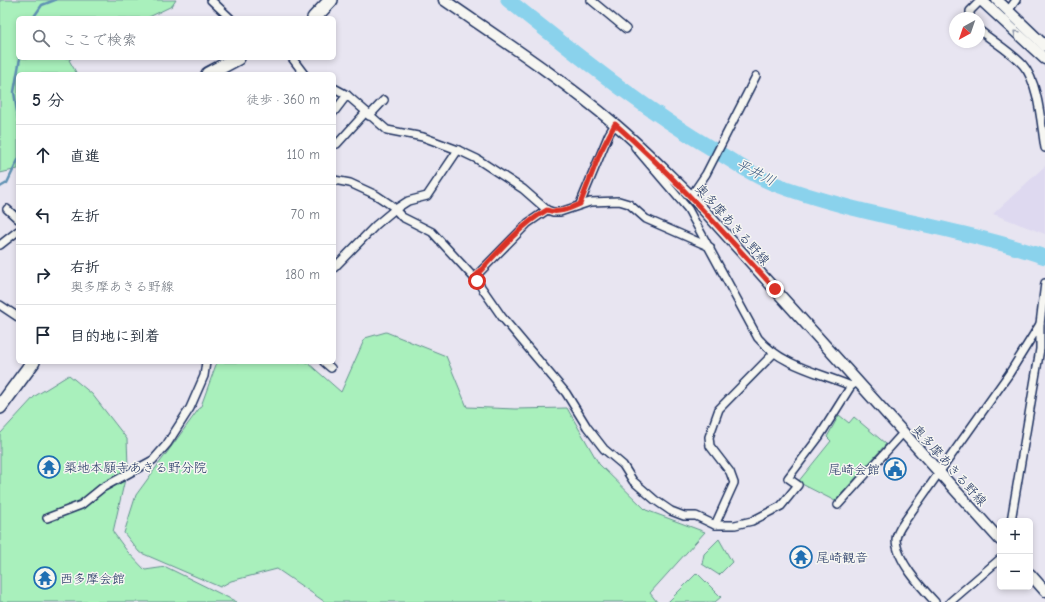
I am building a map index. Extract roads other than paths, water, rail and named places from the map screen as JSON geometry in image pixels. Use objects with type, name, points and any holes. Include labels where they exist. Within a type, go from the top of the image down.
[{"type":"highway","points":[[316,16],[331,0]]},
{"type":"highway","points":[[215,72],[235,60]]},
{"type":"highway","points":[[0,407],[32,364]]},
{"type":"main road","name":"奥多摩あきる野線","points":[[444,0],[553,76],[615,124],[654,158],[691,196],[854,384],[903,433],[997,537]]},
{"type":"main road","points":[[981,0],[1045,59]]},
{"type":"main road","points":[[997,0],[1045,46]]},
{"type":"main road","points":[[1033,577],[1045,591]]},
{"type":"street","points":[[211,0],[228,16]]},
{"type":"street","points":[[591,0],[626,29]]},
{"type":"street","points":[[970,12],[981,0]]},
{"type":"street","points":[[1008,11],[1016,0]]},
{"type":"street","points":[[985,34],[1002,46],[1024,66],[1030,77],[1037,100],[1045,148]]},
{"type":"street","points":[[294,60],[302,72]]},
{"type":"street","points":[[691,196],[708,171],[756,76]]},
{"type":"street","points":[[336,89],[347,95],[387,130],[423,137],[458,150],[494,170],[523,189],[547,210],[560,212],[580,204],[619,201],[629,204],[646,218],[710,247]]},
{"type":"street","points":[[336,109],[347,95]]},
{"type":"street","points":[[337,144],[367,114],[384,100]]},
{"type":"street","points":[[336,180],[350,183],[376,195],[391,205],[402,217],[432,232],[474,278],[502,317],[566,393],[586,426],[604,449],[623,465],[634,481],[655,500],[671,511],[684,516],[696,516],[715,525],[736,525],[752,521],[780,506],[798,485],[788,478],[819,437],[854,384],[796,365],[774,353],[758,338],[710,247],[688,210],[615,124],[600,153],[580,204]]},
{"type":"street","points":[[336,266],[376,225],[394,210],[408,201],[427,196],[458,150]]},
{"type":"street","points":[[7,209],[16,217]]},
{"type":"street","points":[[474,278],[528,223],[547,210]]},
{"type":"street","points":[[0,245],[16,233]]},
{"type":"street","points":[[1012,518],[1040,349],[1040,324],[1045,283]]},
{"type":"street","points":[[0,305],[16,316]]},
{"type":"street","points":[[935,602],[909,572],[896,540],[897,535],[939,472],[1009,374],[1040,324]]},
{"type":"street","points":[[715,525],[734,483],[730,472],[710,446],[709,437],[719,409],[774,353]]},
{"type":"street","points":[[46,518],[81,506],[102,488],[153,460],[166,444],[190,408],[204,376],[206,364]]},
{"type":"street","points":[[326,364],[331,368]]},
{"type":"street","points":[[838,505],[903,433]]},
{"type":"street","points":[[950,602],[997,562]]},
{"type":"waterway","points":[[34,16],[42,5],[55,0]]},
{"type":"waterway","name":"平井川","points":[[508,0],[583,60],[660,116],[743,168],[765,180],[806,195],[840,205],[977,237],[1045,257]]},
{"type":"waterway","points":[[18,72],[20,60]]},
{"type":"waterway","points":[[16,81],[14,92],[16,106]]},
{"type":"waterway","points":[[0,187],[7,183],[16,164]]},
{"type":"place","name":"築地本願寺あきる野分院","points":[[49,467]]},
{"type":"place","name":"尾崎会館","points":[[895,469]]},
{"type":"place","name":"尾崎観音","points":[[801,557]]},
{"type":"place","name":"西多摩会館","points":[[45,578]]}]
